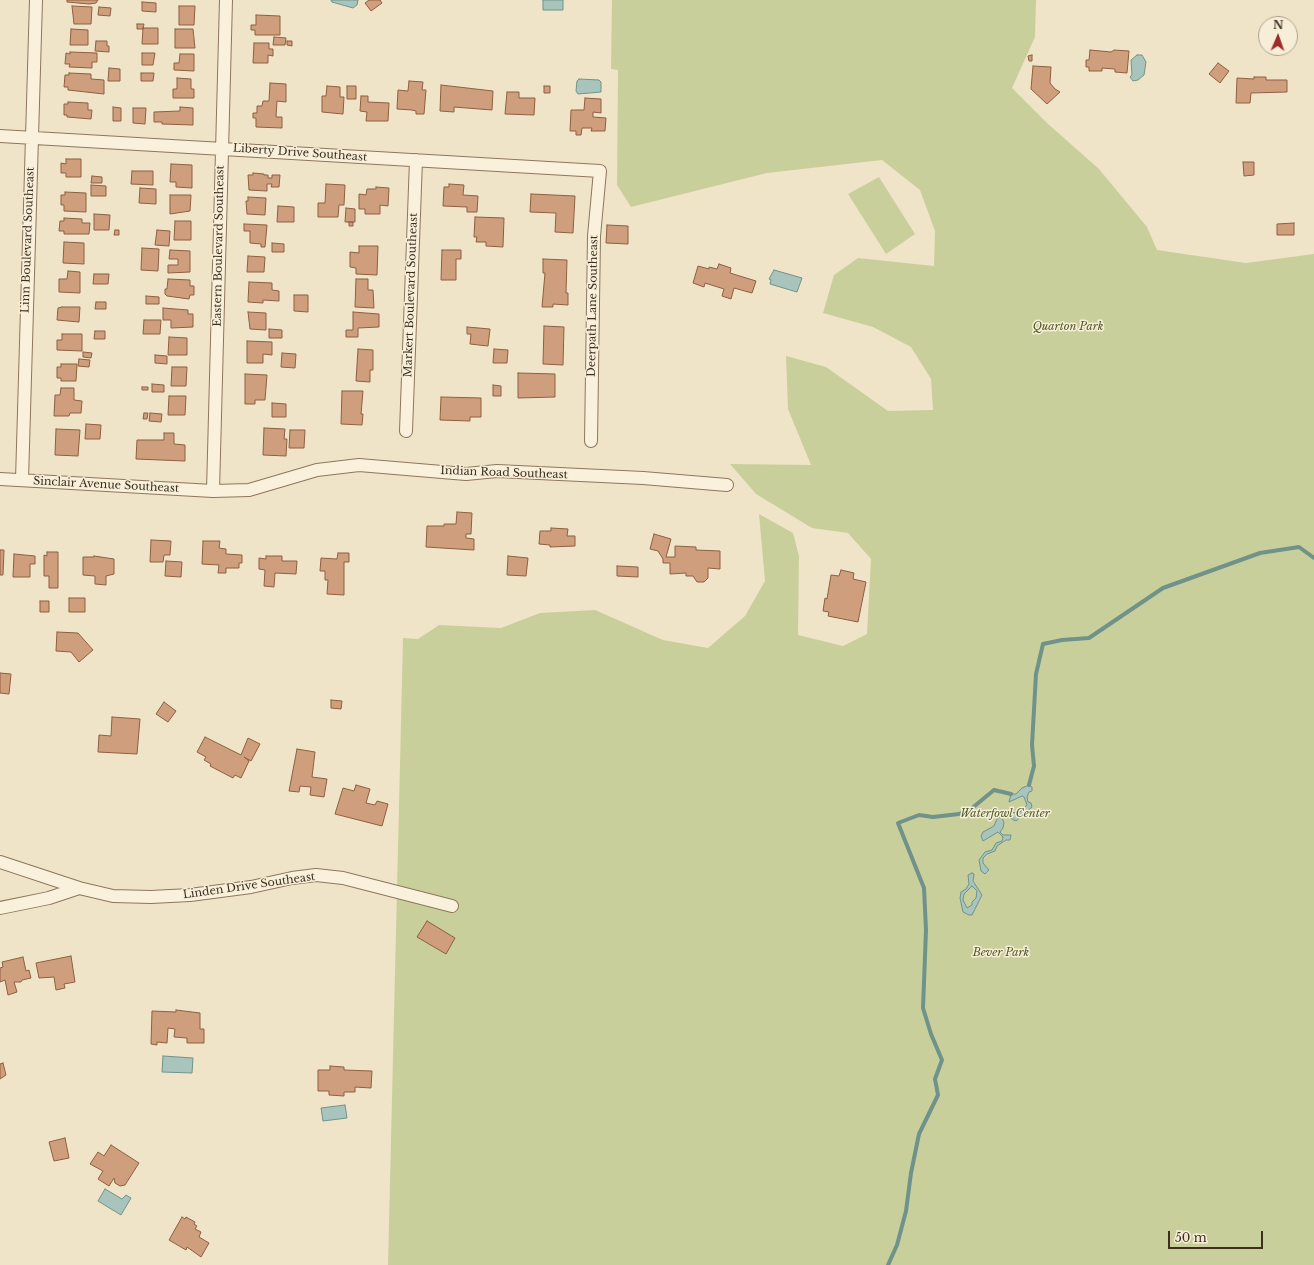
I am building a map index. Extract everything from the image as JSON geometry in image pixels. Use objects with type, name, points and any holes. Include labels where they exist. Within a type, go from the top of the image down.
[{"type":"street","name":"Linn Boulevard Southeast","points":[[22,480],[36,0]]},
{"type":"street","name":"Eastern Boulevard Southeast","points":[[213,491],[226,0]]},
{"type":"street","name":"Liberty Drive Southeast","points":[[0,136],[600,171]]},
{"type":"street","name":"Markert Boulevard Southeast","points":[[406,431],[416,160]]},
{"type":"street","name":"Deerpath Lane Southeast","points":[[591,441],[594,236],[600,171]]},
{"type":"street","name":"Indian Road Southeast","points":[[213,491],[249,490],[317,470],[359,465],[466,474],[497,472],[643,478],[727,485]]},
{"type":"street","name":"Sinclair Avenue Southeast","points":[[0,479],[213,491]]},
{"type":"street","name":"Linden Drive Southeast","points":[[0,862],[79,888],[113,896],[151,897],[190,895],[316,875],[343,878],[452,906]]},
{"type":"street","points":[[0,908],[49,898],[79,888]]},
{"type":"green space","name":"Bever Park","points":[[612,0],[1036,0],[1035,37],[1012,88],[1047,123],[1099,169],[1147,227],[1157,250],[1246,263],[1314,254],[1314,1265],[388,1265],[403,638],[418,639],[439,625],[501,628],[540,613],[595,610],[663,640],[708,648],[745,616],[765,581],[759,514],[793,533],[799,556],[798,635],[843,646],[867,634],[871,559],[848,533],[812,528],[756,494],[730,464],[811,465],[788,409],[786,356],[826,367],[888,411],[933,410],[931,379],[911,347],[873,327],[823,313],[834,275],[858,258],[934,266],[935,231],[920,190],[882,160],[767,173],[631,207],[617,185],[618,70],[611,69]]},
{"type":"green space","points":[[879,177],[915,234],[886,254],[848,194]]},
{"type":"water","points":[[331,0],[358,0],[357,5],[353,8],[332,2]]},
{"type":"water","points":[[543,0],[563,0],[563,10],[543,10]]},
{"type":"water","points":[[1137,55],[1142,55],[1146,62],[1144,75],[1138,80],[1133,81],[1130,77],[1132,75],[1131,60]]},
{"type":"water","points":[[579,79],[599,80],[601,82],[601,92],[578,94],[576,91],[577,81]]},
{"type":"water","points":[[774,270],[802,278],[797,292],[770,284],[771,280],[769,279]]},
{"type":"water","points":[[1029,785],[1032,787],[1032,791],[1029,792],[1027,797],[1028,802],[1031,803],[1032,807],[1016,821],[1010,818],[1010,813],[1020,812],[1027,805],[1024,797],[1022,796],[1009,802],[1011,794],[1016,794],[1022,788]]},
{"type":"water","points":[[998,817],[1001,817],[1004,822],[1003,828],[1000,832],[1003,835],[1011,835],[1010,840],[1006,840],[997,846],[995,851],[987,854],[983,858],[983,863],[989,870],[985,874],[981,871],[979,860],[985,852],[992,850],[996,843],[1002,841],[1003,837],[998,832],[983,841],[981,836],[983,832],[994,826]]},
{"type":"water","points":[[972,873],[974,874],[973,881],[982,895],[972,915],[963,912],[960,898],[961,892],[966,889],[969,884],[968,875]],"holes":[[[972,886],[977,891],[976,898],[972,902],[972,905],[967,908],[963,900],[964,894]]]},
{"type":"water","points":[[163,1056],[193,1058],[192,1073],[162,1072]]},
{"type":"water","points":[[345,1105],[347,1118],[323,1121],[321,1108]]},
{"type":"water","points":[[105,1189],[122,1199],[126,1195],[131,1198],[121,1215],[98,1201]]},
{"type":"building","points":[[67,0],[98,0],[96,3],[89,4],[67,2]]},
{"type":"building","points":[[369,0],[380,0],[382,3],[371,11],[365,3]]},
{"type":"building","points":[[142,2],[156,3],[156,12],[142,11]]},
{"type":"building","points":[[72,6],[92,7],[91,24],[74,24]]},
{"type":"building","points":[[179,6],[195,6],[194,25],[179,25]]},
{"type":"building","points":[[99,7],[111,8],[110,16],[98,15]]},
{"type":"building","points":[[256,15],[280,16],[280,35],[255,35],[255,30],[251,30],[251,25],[256,25]]},
{"type":"building","points":[[137,24],[144,24],[143,29],[137,29]]},
{"type":"building","points":[[143,28],[158,28],[158,44],[142,44]]},
{"type":"building","points":[[71,29],[88,30],[88,45],[70,45]]},
{"type":"building","points":[[175,29],[193,29],[195,48],[175,48]]},
{"type":"building","points":[[274,37],[286,38],[285,45],[273,45]]},
{"type":"building","points":[[96,41],[107,41],[109,52],[95,51]]},
{"type":"building","points":[[287,41],[292,41],[292,46],[287,45]]},
{"type":"building","points":[[254,43],[269,43],[269,49],[273,49],[273,56],[268,55],[268,63],[253,63]]},
{"type":"building","points":[[1090,50],[1111,52],[1114,50],[1129,51],[1127,73],[1115,72],[1115,69],[1102,68],[1102,71],[1089,71],[1089,67],[1086,67],[1086,60],[1089,60]]},
{"type":"building","points":[[70,52],[97,53],[97,62],[92,62],[92,68],[69,67],[70,64],[65,64],[66,53],[70,54]]},
{"type":"building","points":[[142,53],[155,53],[153,65],[142,65]]},
{"type":"building","points":[[180,54],[194,54],[194,71],[174,70],[174,63],[179,63]]},
{"type":"building","points":[[1032,55],[1032,61],[1029,61],[1028,56]]},
{"type":"building","points":[[1218,63],[1229,71],[1220,83],[1209,74]]},
{"type":"building","points":[[1033,66],[1051,67],[1050,83],[1060,92],[1047,104],[1031,89]]},
{"type":"building","points":[[109,68],[120,69],[120,81],[108,81]]},
{"type":"building","points":[[69,73],[91,74],[91,79],[104,80],[104,94],[68,90],[68,87],[64,87],[65,75],[69,75]]},
{"type":"building","points":[[141,73],[154,73],[153,81],[141,81]]},
{"type":"building","points":[[1254,77],[1266,77],[1266,80],[1287,80],[1287,92],[1251,93],[1250,103],[1236,103],[1237,78],[1254,79]]},
{"type":"building","points":[[177,78],[191,79],[191,89],[194,89],[194,98],[173,98],[173,89],[177,89]]},
{"type":"building","points":[[409,81],[423,82],[422,90],[426,90],[424,114],[416,114],[416,111],[412,110],[397,109],[398,90],[408,91]]},
{"type":"building","points":[[270,83],[286,84],[286,102],[277,101],[276,117],[282,117],[282,128],[256,127],[256,118],[253,118],[253,113],[257,113],[257,106],[262,106],[263,101],[269,101]]},
{"type":"building","points":[[441,85],[493,91],[492,110],[454,107],[454,112],[440,111]]},
{"type":"building","points":[[327,86],[340,87],[340,97],[344,97],[343,114],[322,112],[322,96],[326,96]]},
{"type":"building","points":[[347,86],[356,86],[356,99],[347,99]]},
{"type":"building","points":[[544,86],[550,86],[550,93],[544,93]]},
{"type":"building","points":[[507,92],[519,92],[519,98],[535,98],[534,115],[505,114]]},
{"type":"building","points":[[361,96],[368,96],[368,102],[389,103],[388,121],[366,121],[367,112],[360,111]]},
{"type":"building","points":[[585,98],[601,99],[601,113],[593,112],[593,117],[606,118],[605,131],[591,131],[592,128],[582,128],[581,135],[576,135],[576,131],[570,131],[571,110],[584,110]]},
{"type":"building","points":[[68,102],[88,103],[88,110],[92,110],[91,119],[67,117],[67,115],[64,115],[64,104],[68,104]]},
{"type":"building","points":[[113,107],[121,108],[121,121],[113,121]]},
{"type":"building","points":[[180,107],[193,108],[193,125],[162,124],[162,122],[154,122],[154,112],[180,111]]},
{"type":"building","points":[[133,108],[146,108],[145,124],[133,123]]},
{"type":"building","points":[[66,159],[81,159],[81,177],[66,177],[66,173],[61,173],[61,163],[66,164]]},
{"type":"building","points":[[1243,162],[1254,162],[1254,175],[1244,176]]},
{"type":"building","points":[[171,164],[192,165],[192,188],[176,187],[176,182],[170,182]]},
{"type":"building","points":[[132,171],[153,171],[153,185],[131,184]]},
{"type":"building","points":[[253,173],[268,175],[268,178],[272,178],[272,175],[280,175],[279,187],[271,187],[272,184],[267,184],[267,191],[249,190],[248,175],[253,175]]},
{"type":"building","points":[[92,176],[102,177],[102,183],[91,183]]},
{"type":"building","points":[[326,184],[345,185],[344,205],[339,205],[338,217],[318,217],[318,203],[325,203]]},
{"type":"building","points":[[449,184],[464,185],[463,195],[478,196],[477,212],[467,212],[467,207],[443,206],[444,187],[449,187]]},
{"type":"building","points":[[91,185],[106,186],[106,196],[91,196]]},
{"type":"building","points":[[376,187],[389,188],[388,206],[380,205],[380,214],[365,214],[365,209],[359,209],[359,194],[366,195],[367,189],[376,189]]},
{"type":"building","points":[[140,188],[156,189],[156,204],[139,203]]},
{"type":"building","points":[[65,192],[86,193],[86,212],[64,211],[64,205],[61,205],[61,195],[65,195]]},
{"type":"building","points":[[531,194],[575,196],[573,233],[555,232],[556,213],[530,212]]},
{"type":"building","points":[[170,195],[191,195],[190,211],[170,214]]},
{"type":"building","points":[[248,197],[266,198],[265,215],[247,214],[246,201],[248,201]]},
{"type":"building","points":[[278,206],[294,207],[294,222],[277,222]]},
{"type":"building","points":[[346,208],[355,209],[355,222],[345,222]]},
{"type":"building","points":[[94,214],[110,215],[109,230],[94,230]]},
{"type":"building","points":[[475,217],[504,218],[503,247],[486,246],[486,242],[476,242],[477,237],[474,237]]},
{"type":"building","points":[[64,218],[82,219],[82,223],[90,223],[89,234],[64,234],[64,231],[59,231],[60,221],[64,221]]},
{"type":"building","points":[[175,221],[191,221],[191,240],[174,240]]},
{"type":"building","points":[[349,222],[353,222],[353,226],[349,226]]},
{"type":"building","points":[[1294,223],[1294,235],[1277,235],[1277,224]]},
{"type":"building","points":[[244,224],[267,225],[265,247],[261,247],[261,244],[250,243],[250,231],[244,231]]},
{"type":"building","points":[[607,225],[628,226],[628,244],[606,243]]},
{"type":"building","points":[[115,230],[119,230],[119,235],[114,235]]},
{"type":"building","points":[[157,230],[170,231],[169,246],[155,245]]},
{"type":"building","points":[[64,242],[84,243],[84,264],[63,263]]},
{"type":"building","points":[[272,243],[284,244],[284,252],[272,252]]},
{"type":"building","points":[[359,246],[378,246],[377,275],[356,274],[356,268],[350,267],[350,252],[359,253]]},
{"type":"building","points":[[142,248],[159,249],[158,271],[141,270]]},
{"type":"building","points":[[170,250],[190,251],[190,272],[168,273],[168,265],[178,265],[178,259],[169,259]]},
{"type":"building","points":[[442,250],[461,250],[461,259],[456,259],[456,280],[441,280]]},
{"type":"building","points":[[248,256],[265,257],[264,272],[247,272]]},
{"type":"building","points":[[543,259],[567,260],[566,293],[568,293],[568,305],[553,304],[553,307],[542,307],[545,273],[543,273]]},
{"type":"building","points":[[719,264],[731,268],[730,273],[756,281],[752,293],[734,288],[731,299],[722,296],[724,289],[705,283],[704,287],[693,283],[698,266],[709,269],[709,267],[717,269]]},
{"type":"building","points":[[68,271],[80,272],[80,293],[59,292],[59,279],[67,279]]},
{"type":"building","points":[[94,274],[109,274],[108,284],[93,284]]},
{"type":"building","points":[[168,279],[190,280],[190,286],[194,286],[194,295],[190,295],[189,299],[167,296],[165,294],[165,289],[167,289]]},
{"type":"building","points":[[356,279],[368,279],[368,290],[373,290],[374,308],[355,307]]},
{"type":"building","points":[[249,282],[272,283],[272,290],[279,291],[279,301],[263,300],[263,303],[248,302]]},
{"type":"building","points":[[294,295],[308,295],[308,312],[294,311]]},
{"type":"building","points":[[146,296],[159,297],[159,304],[146,304]]},
{"type":"building","points":[[96,302],[106,302],[106,309],[95,309]]},
{"type":"building","points":[[80,307],[79,322],[57,320],[58,308]]},
{"type":"building","points":[[163,308],[188,310],[188,314],[193,314],[193,327],[171,328],[171,320],[163,320]]},
{"type":"building","points":[[248,312],[266,313],[266,330],[250,329]]},
{"type":"building","points":[[353,312],[379,314],[379,327],[358,328],[358,337],[346,337],[346,330],[353,330]]},
{"type":"building","points":[[144,320],[161,320],[160,334],[143,334]]},
{"type":"building","points":[[544,326],[564,327],[563,365],[543,364]]},
{"type":"building","points":[[467,327],[490,329],[488,346],[470,344],[471,334],[467,334]]},
{"type":"building","points":[[269,329],[282,330],[282,338],[269,338]]},
{"type":"building","points":[[95,331],[105,331],[105,339],[94,339]]},
{"type":"building","points":[[62,334],[82,334],[82,351],[57,350],[57,340],[62,340]]},
{"type":"building","points":[[169,337],[187,338],[187,355],[168,355]]},
{"type":"building","points":[[247,341],[272,342],[272,355],[263,354],[263,363],[247,363]]},
{"type":"building","points":[[358,349],[373,350],[373,370],[370,370],[370,382],[356,381]]},
{"type":"building","points":[[494,349],[508,350],[507,363],[493,363]]},
{"type":"building","points":[[83,352],[92,353],[91,358],[83,357]]},
{"type":"building","points":[[282,353],[296,354],[295,368],[281,367]]},
{"type":"building","points":[[155,355],[167,356],[167,364],[155,363]]},
{"type":"building","points":[[79,359],[90,360],[89,367],[78,366]]},
{"type":"building","points":[[61,364],[77,364],[76,381],[61,381],[61,378],[57,378],[57,367],[61,367]]},
{"type":"building","points":[[172,367],[187,367],[186,386],[171,386]]},
{"type":"building","points":[[518,373],[555,374],[555,397],[518,398]]},
{"type":"building","points":[[245,374],[267,375],[265,400],[255,400],[255,404],[245,404]]},
{"type":"building","points":[[152,384],[164,385],[164,392],[152,392]]},
{"type":"building","points":[[493,385],[501,386],[501,396],[493,396]]},
{"type":"building","points":[[142,387],[148,387],[148,390],[142,390]]},
{"type":"building","points":[[61,388],[74,388],[74,400],[82,401],[81,413],[70,413],[69,416],[54,416],[55,395],[60,395]]},
{"type":"building","points":[[342,391],[363,391],[361,414],[363,414],[362,425],[341,424]]},
{"type":"building","points":[[169,396],[186,396],[185,415],[168,415]]},
{"type":"building","points":[[441,397],[481,398],[481,417],[470,417],[470,421],[440,420]]},
{"type":"building","points":[[272,403],[286,404],[286,417],[272,417]]},
{"type":"building","points":[[144,413],[148,413],[147,419],[143,419]]},
{"type":"building","points":[[150,413],[162,414],[161,422],[149,421]]},
{"type":"building","points":[[86,424],[101,425],[100,439],[85,439]]},
{"type":"building","points":[[264,428],[285,429],[284,439],[287,439],[286,456],[263,455]]},
{"type":"building","points":[[56,429],[80,430],[78,456],[55,455]]},
{"type":"building","points":[[290,430],[305,430],[304,448],[289,448]]},
{"type":"building","points":[[164,433],[174,433],[174,444],[185,445],[185,461],[136,459],[137,440],[164,440]]},
{"type":"building","points":[[457,512],[472,513],[471,534],[466,534],[466,538],[474,539],[474,550],[426,547],[427,526],[456,524]]},
{"type":"building","points":[[551,528],[568,529],[567,536],[575,536],[575,546],[550,547],[550,545],[539,544],[540,531],[551,531]]},
{"type":"building","points":[[654,534],[671,539],[666,557],[675,557],[675,546],[696,547],[696,550],[720,551],[720,569],[708,568],[708,578],[704,582],[697,582],[693,576],[686,576],[686,573],[670,574],[670,563],[663,563],[663,559],[658,551],[650,549]]},
{"type":"building","points":[[151,540],[171,541],[170,555],[164,555],[163,562],[150,562]]},
{"type":"building","points":[[203,541],[220,541],[219,548],[226,549],[226,554],[242,555],[242,563],[239,563],[239,568],[226,568],[226,573],[218,573],[219,565],[202,564]]},
{"type":"building","points":[[0,550],[4,550],[3,575],[0,575]]},
{"type":"building","points":[[47,552],[58,552],[58,588],[49,588],[49,576],[44,576],[44,555],[47,556]]},
{"type":"building","points":[[338,553],[349,553],[349,562],[344,562],[344,595],[327,594],[328,580],[325,580],[325,571],[320,571],[321,558],[337,559]]},
{"type":"building","points":[[14,554],[35,556],[35,564],[30,564],[30,577],[13,577]]},
{"type":"building","points":[[94,556],[114,559],[114,574],[106,576],[106,585],[95,584],[95,576],[83,575],[83,557]]},
{"type":"building","points":[[266,556],[282,556],[282,561],[297,561],[296,574],[275,573],[274,587],[264,586],[265,570],[259,569],[259,558],[266,559]]},
{"type":"building","points":[[508,556],[528,558],[526,576],[507,575]]},
{"type":"building","points":[[166,561],[182,562],[181,577],[165,576]]},
{"type":"building","points":[[617,566],[638,567],[638,577],[617,576]]},
{"type":"building","points":[[841,570],[854,573],[853,579],[866,582],[858,622],[828,616],[829,612],[823,611],[825,598],[827,599],[831,575],[839,576]]},
{"type":"building","points":[[69,598],[85,598],[85,612],[69,612]]},
{"type":"building","points":[[40,601],[49,601],[49,612],[40,612]]},
{"type":"building","points":[[57,632],[78,633],[93,650],[79,662],[71,652],[56,651]]},
{"type":"building","points":[[0,673],[11,674],[9,694],[0,693]]},
{"type":"building","points":[[331,700],[342,701],[341,709],[331,708]]},
{"type":"building","points":[[164,702],[176,711],[168,722],[156,714]]},
{"type":"building","points":[[112,717],[140,719],[137,754],[98,752],[99,735],[111,736]]},
{"type":"building","points":[[205,737],[241,755],[248,738],[260,744],[251,761],[244,757],[249,761],[241,778],[235,775],[233,778],[210,766],[211,764],[204,760],[206,757],[197,752]]},
{"type":"building","points":[[297,749],[315,752],[312,777],[327,779],[324,797],[310,795],[311,787],[300,786],[299,792],[289,791]]},
{"type":"building","points":[[356,785],[370,789],[366,803],[375,805],[377,801],[388,804],[382,826],[335,814],[343,788],[354,791]]},
{"type":"building","points":[[427,921],[455,938],[446,954],[417,937]]},
{"type":"building","points":[[71,956],[75,982],[64,984],[65,988],[56,990],[54,977],[39,978],[36,963]]},
{"type":"building","points":[[23,957],[26,971],[29,970],[31,978],[22,980],[21,982],[14,982],[17,992],[8,995],[5,980],[0,982],[0,968],[3,967],[2,962]]},
{"type":"building","points":[[176,1010],[200,1013],[200,1029],[204,1029],[204,1043],[187,1043],[187,1038],[174,1037],[175,1029],[168,1028],[167,1043],[157,1042],[157,1045],[151,1044],[152,1011],[176,1012]]},
{"type":"building","points":[[3,1063],[6,1075],[0,1079],[0,1064]]},
{"type":"building","points":[[330,1066],[344,1067],[344,1070],[372,1071],[371,1088],[355,1087],[355,1092],[344,1092],[344,1096],[329,1095],[329,1091],[318,1091],[318,1070],[330,1070]]},
{"type":"building","points":[[65,1138],[69,1158],[54,1161],[49,1142]]},
{"type":"building","points":[[111,1145],[139,1163],[125,1185],[120,1186],[115,1183],[114,1178],[109,1186],[98,1179],[103,1171],[90,1164],[98,1152],[104,1156]]},
{"type":"building","points":[[182,1217],[185,1219],[186,1217],[195,1222],[194,1224],[197,1226],[195,1229],[201,1232],[199,1237],[209,1243],[201,1257],[187,1247],[186,1250],[169,1240]]},
{"type":"waterway","points":[[1029,785],[1034,766],[1032,745],[1036,674],[1043,644],[1062,640],[1089,638],[1163,588],[1260,553],[1299,547],[1314,558]]},
{"type":"waterway","points":[[888,1265],[897,1245],[906,1211],[911,1173],[919,1134],[938,1095],[935,1079],[942,1060],[931,1034],[923,1008],[926,930],[924,888],[898,823],[919,815],[933,817],[959,814],[971,809],[994,790],[1011,794]]},
{"type":"park label","name":"Quarton Park","points":[[1068,327]]},
{"type":"park label","name":"Waterfowl Center","points":[[1005,814]]}]
